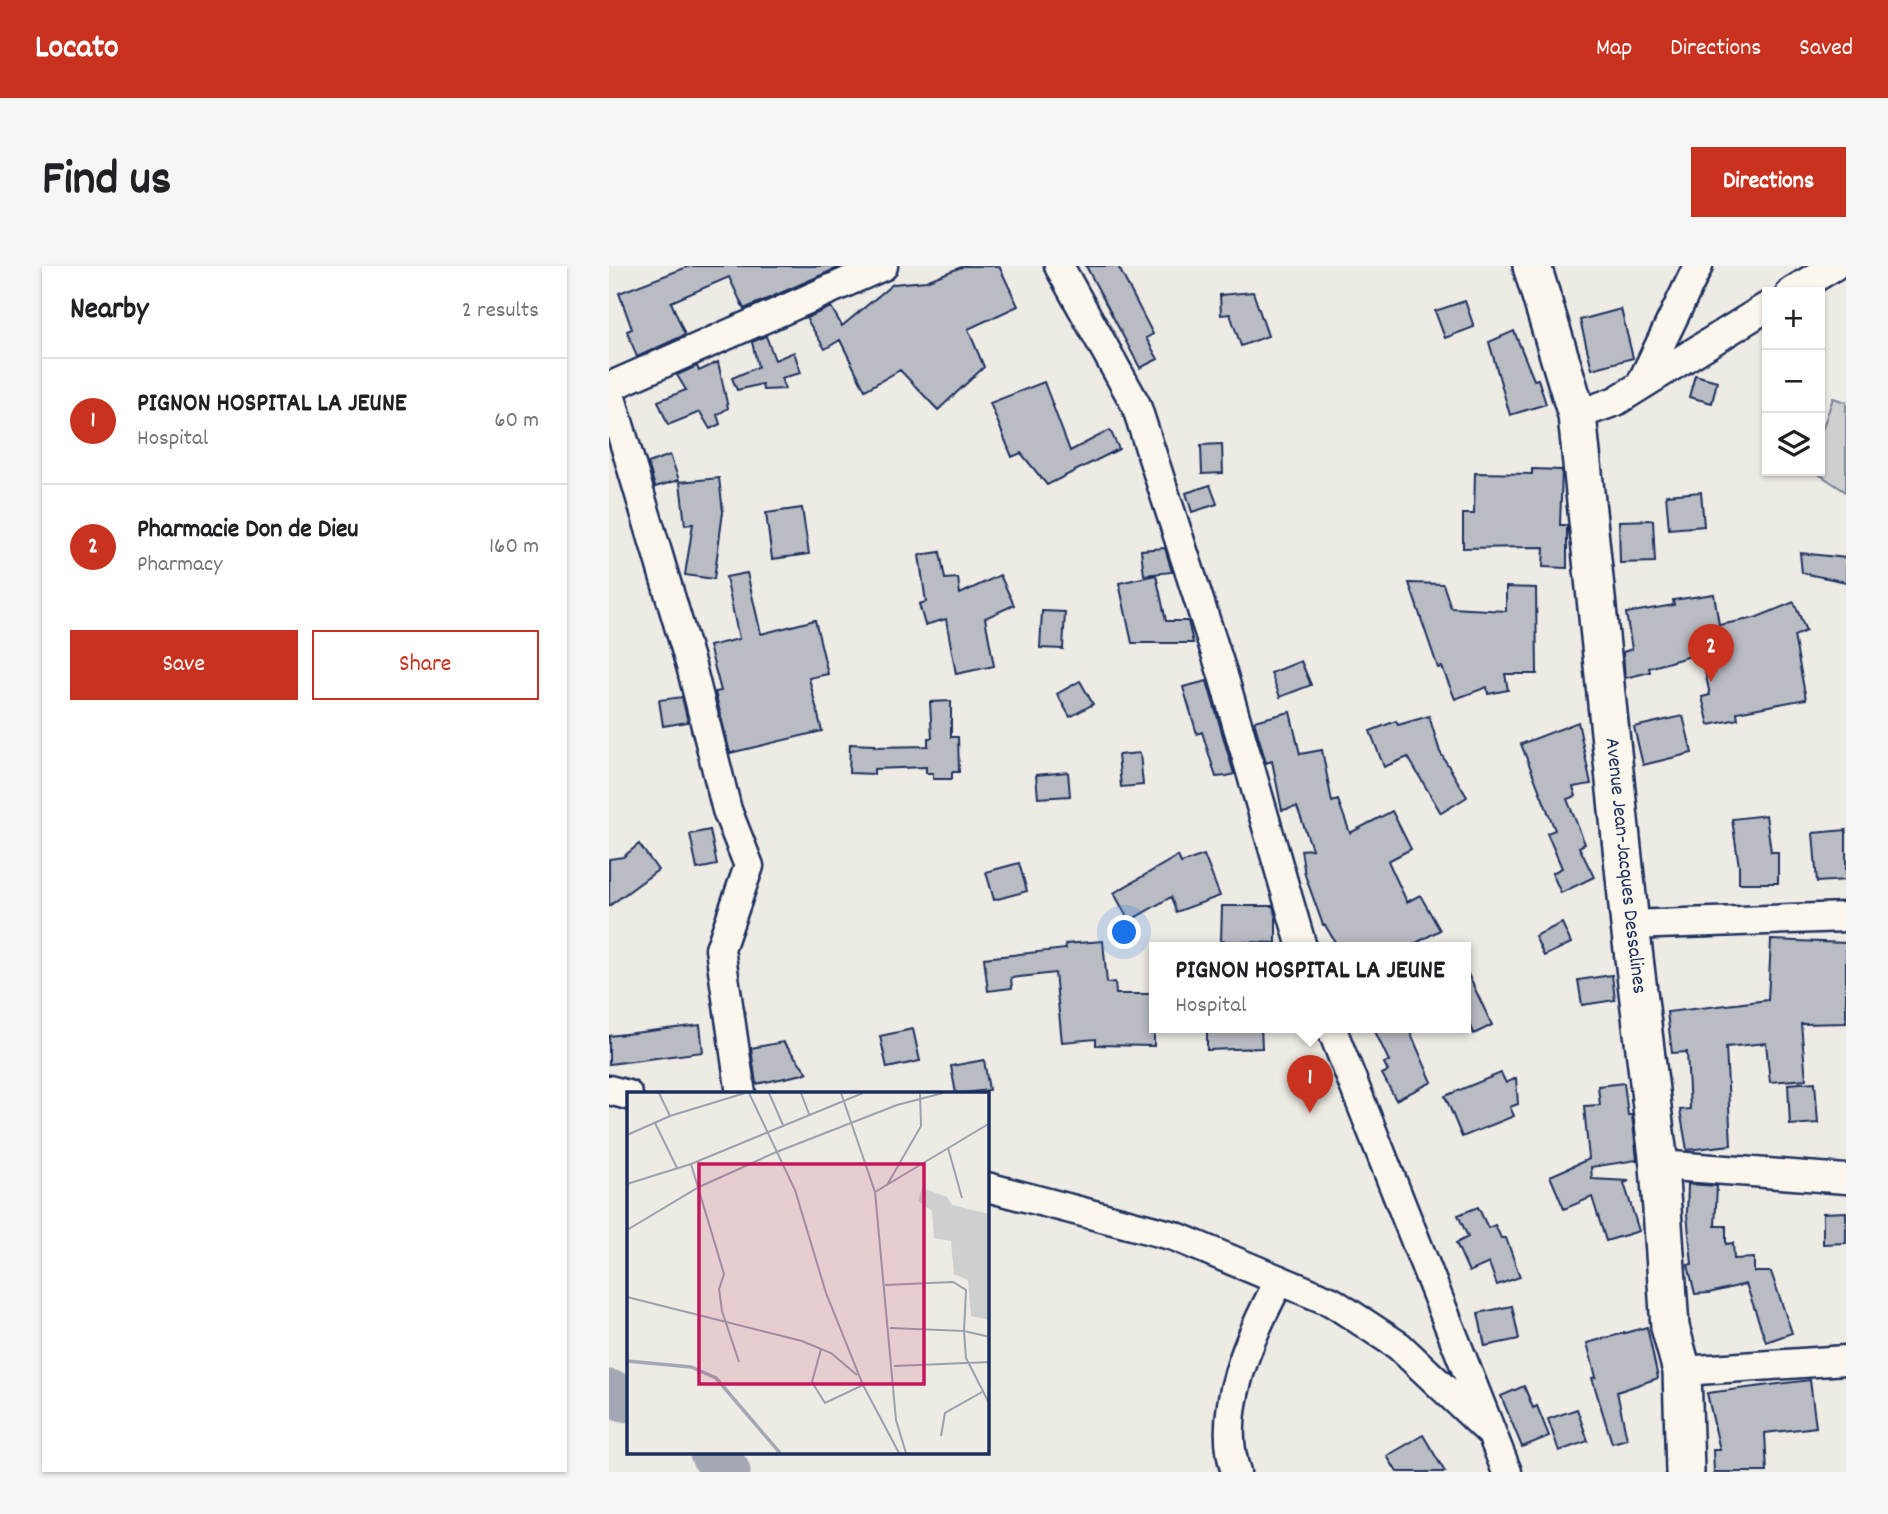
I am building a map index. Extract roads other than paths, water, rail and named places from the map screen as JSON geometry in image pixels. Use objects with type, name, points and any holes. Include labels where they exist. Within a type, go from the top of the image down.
[{"type":"main road","name":"Avenue Jean-Jacques Dessalines","points":[[1532,266],[1577,415],[1630,925],[1659,1165],[1670,1327],[1682,1371],[1685,1472]]},
{"type":"street","points":[[741,1092],[720,949],[749,866],[727,810],[691,666],[609,389],[883,266]]},
{"type":"street","points":[[1059,266],[1136,404],[1222,672],[1301,942]]},
{"type":"street","points":[[1640,386],[1698,266]]},
{"type":"street","points":[[1799,287],[1834,266]]},
{"type":"street","points":[[1577,415],[1616,401],[1762,310]]},
{"type":"street","points":[[1630,925],[1846,916]]},
{"type":"street","points":[[1333,1033],[1507,1472]]},
{"type":"street","points":[[609,1090],[627,1095]]},
{"type":"street","points":[[1659,1165],[1846,1179]]},
{"type":"street","points":[[989,1188],[1174,1236],[1332,1302],[1399,1346],[1491,1433]]},
{"type":"street","points":[[1236,1472],[1230,1414],[1245,1355],[1259,1318],[1280,1280]]},
{"type":"street","points":[[1682,1371],[1846,1360]]},
{"type":"waterway","points":[[609,1393],[627,1399]]},
{"type":"waterway","points":[[714,1454],[727,1472]]},
{"type":"place","name":"Pharmacie Don de Dieu","points":[[1711,682]]},
{"type":"place","name":"PIGNON HOSPITAL LA JEUNE","points":[[1310,1113]]}]
